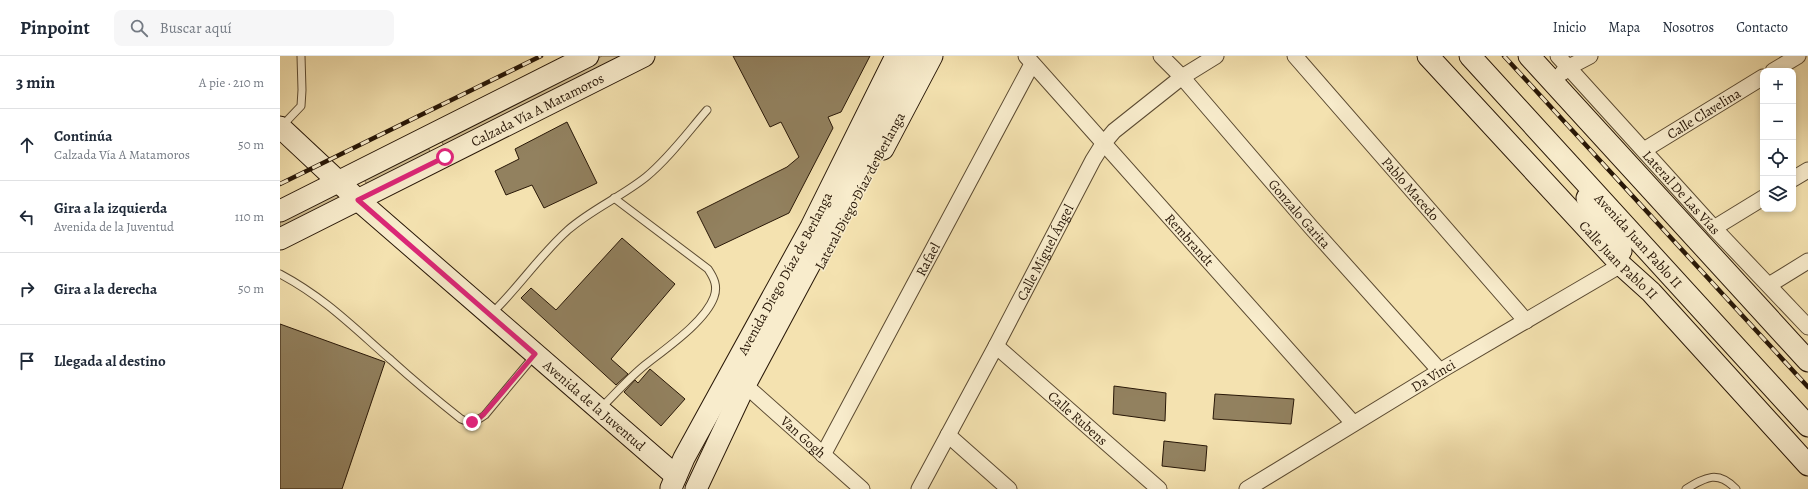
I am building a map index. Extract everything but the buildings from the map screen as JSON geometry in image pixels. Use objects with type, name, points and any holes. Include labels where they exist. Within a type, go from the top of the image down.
[{"type":"street","name":"Calzada Vía A Matamoros","points":[[280,239],[644,56]]},
{"type":"street","points":[[773,315],[772,281],[776,269],[885,56]]},
{"type":"street","name":"Avenida Diego Díaz de Berlanga","points":[[818,232],[896,56]]},
{"type":"street","name":"Avenida Diego Díaz de Berlanga","points":[[673,483],[773,315],[913,56]]},
{"type":"street","name":"Lateral Diego Díaz de Berlanga","points":[[773,315],[801,297],[834,242],[932,56]]},
{"type":"street","name":"Gonzalo Garita","points":[[1161,56],[1182,77],[1310,226],[1440,371]]},
{"type":"street","name":"Calle Miguel Ángel","points":[[919,489],[996,346],[1092,160],[1103,144],[1120,126],[1182,77],[1216,56]]},
{"type":"street","name":"Pablo Macedo","points":[[1295,56],[1526,321]]},
{"type":"street","name":"Calle Juan Pablo II","points":[[1428,56],[1621,264],[1651,292],[1808,465]]},
{"type":"street","name":"Avenida Juan Pablo II","points":[[1470,56],[1808,426]]},
{"type":"street","points":[[1529,56],[1808,361]]},
{"type":"street","name":"Lateral De Las Vías","points":[[1558,56],[1714,228],[1808,327]]},
{"type":"street","points":[[1552,82],[1568,68],[1590,56]]},
{"type":"street","points":[[1778,68],[1797,56]]},
{"type":"street","name":"Calzada Vía A Matamoros","points":[[280,211],[585,57]]},
{"type":"street","name":"Rembrandt","points":[[1029,60],[1353,423]]},
{"type":"street","name":"Rafael","points":[[823,455],[1029,60]]},
{"type":"street","name":"Calle Clavelina","points":[[1644,150],[1760,79]]},
{"type":"street","name":"Avenida de la Juventud","points":[[280,127],[339,180],[358,200],[600,410],[673,483]]},
{"type":"street","points":[[430,135],[431,146],[445,157]]},
{"type":"street","points":[[1564,158],[1612,238],[1651,292]]},
{"type":"street","points":[[1796,177],[1808,170]]},
{"type":"street","points":[[1714,228],[1760,200]]},
{"type":"street","points":[[1769,285],[1808,261]]},
{"type":"street","name":"Da Vinci","points":[[1247,489],[1353,423],[1621,264]]},
{"type":"street","name":"Avenida Diego Díaz de Berlanga","points":[[696,489],[745,385],[773,315]]},
{"type":"street","name":"Calle Rubens","points":[[996,346],[1159,489]]},
{"type":"street","name":"Van Gogh","points":[[745,385],[862,489]]},
{"type":"street","points":[[948,435],[1009,489]]},
{"type":"lane","points":[[280,127],[301,106],[301,56]]},
{"type":"lane","points":[[490,315],[512,294],[553,244],[587,215],[645,178],[658,167],[707,110]]},
{"type":"lane","points":[[600,410],[631,378],[668,348],[707,311],[714,299],[716,289],[714,279],[708,269],[614,198]]},
{"type":"lane","points":[[280,274],[313,293],[334,308],[396,365],[460,419],[466,422],[477,420],[484,414],[535,354]]},
{"type":"lane","points":[[1686,489],[1702,479],[1717,477],[1728,480],[1736,489]]},
{"type":"shaded area","points":[[602,56],[629,56],[446,149],[440,139]]},
{"type":"shaded area","points":[[427,146],[433,156],[369,187],[362,177]]},
{"type":"shaded area","points":[[335,190],[342,201],[280,233],[280,219]]},
{"type":"railway","points":[[280,184],[541,56]]},
{"type":"railway","points":[[1504,56],[1808,387]]},
{"type":"route","points":[[445,157],[358,200],[535,354],[484,414],[472,422]]}]
